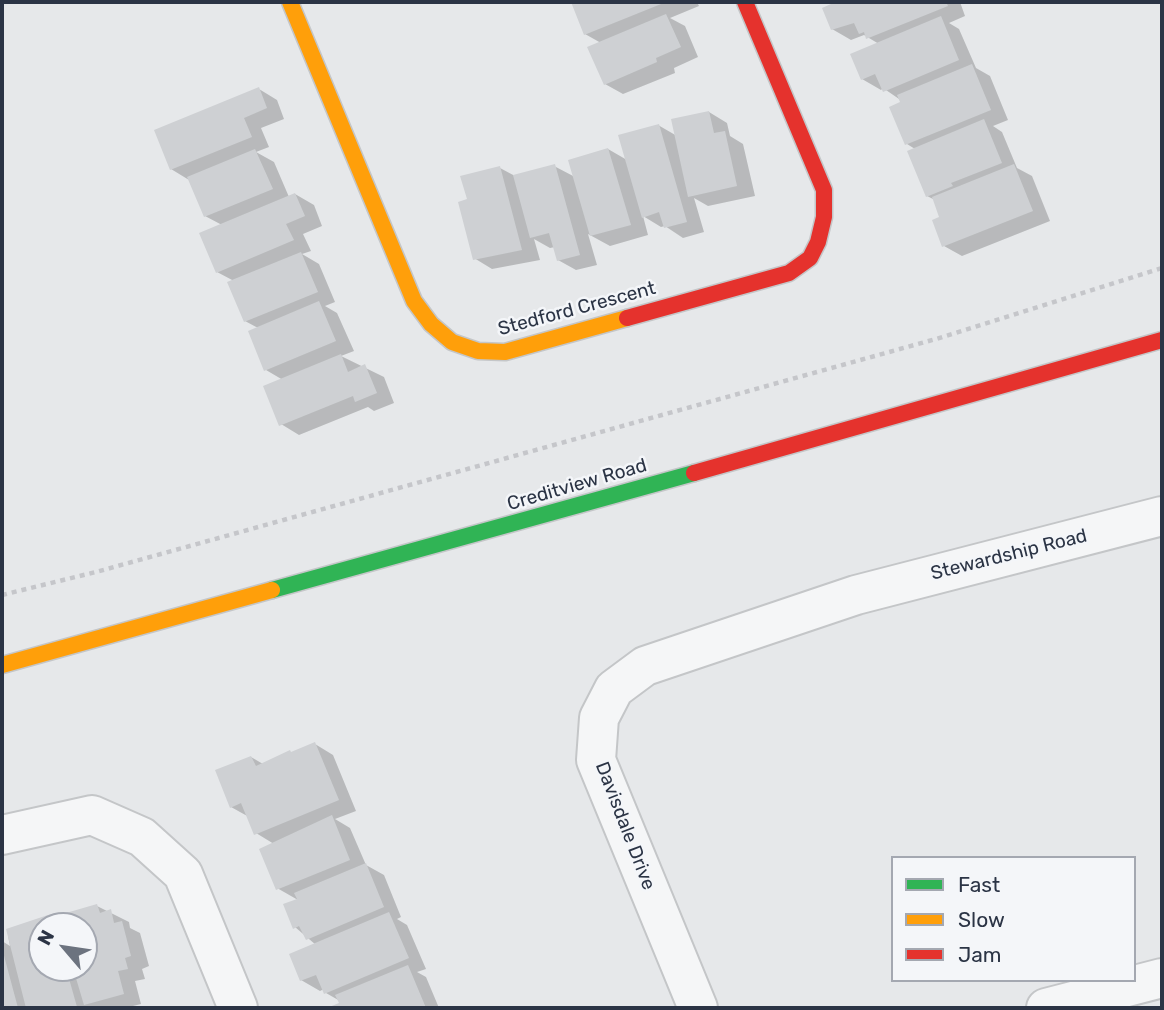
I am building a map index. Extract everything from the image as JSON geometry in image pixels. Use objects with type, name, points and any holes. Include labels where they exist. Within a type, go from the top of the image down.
[{"type":"main road","name":"Stedford Crescent","points":[[290,2],[414,301],[431,324],[452,342],[478,351],[505,352],[789,273],[810,258],[818,242],[824,217],[824,190],[745,2]]},
{"type":"main road","name":"Creditview Road","points":[[2,665],[458,540],[1162,340]]},
{"type":"street","name":"Stewardship Road","points":[[856,595],[1162,516]]},
{"type":"street","name":"Davisdale Drive","points":[[698,1008],[596,760],[599,718],[614,689],[645,666],[856,595]]},
{"type":"street","points":[[2,835],[92,815],[142,837],[183,874],[238,1008]]},
{"type":"street","points":[[1046,1008],[1159,988]]},
{"type":"path","points":[[2,595],[96,572],[936,339],[1162,268]]},
{"type":"building","points":[[571,2],[666,2],[584,35]]},
{"type":"building","points":[[830,2],[946,2],[948,6],[866,39],[864,32],[859,34],[854,23],[831,30],[822,8],[831,4]]},
{"type":"building","points":[[666,14],[681,47],[656,58],[657,62],[604,85],[587,47]]},
{"type":"building","points":[[941,16],[959,60],[883,92],[875,74],[861,80],[850,54]]},
{"type":"building","points":[[972,64],[991,110],[905,145],[889,107],[900,102],[897,95]]},
{"type":"building","points":[[259,87],[267,108],[244,118],[252,137],[170,170],[154,130]]},
{"type":"building","points":[[709,111],[714,133],[725,131],[737,186],[688,197],[671,119]]},
{"type":"building","points":[[984,119],[1002,163],[951,183],[953,186],[926,197],[907,151]]},
{"type":"building","points":[[659,124],[687,222],[664,228],[659,212],[642,218],[618,135]]},
{"type":"building","points":[[608,148],[631,225],[590,236],[568,160]]},
{"type":"building","points":[[255,149],[273,189],[204,217],[187,177]]},
{"type":"building","points":[[555,164],[580,255],[557,261],[549,233],[530,238],[513,175]]},
{"type":"building","points":[[1014,164],[1033,211],[942,247],[932,220],[939,217],[932,197]]},
{"type":"building","points":[[500,166],[522,250],[473,260],[458,202],[467,199],[460,176]]},
{"type":"building","points":[[295,193],[305,216],[286,224],[294,240],[216,273],[199,233]]},
{"type":"building","points":[[301,252],[318,292],[244,322],[227,282]]},
{"type":"building","points":[[319,301],[336,341],[264,371],[248,331]]},
{"type":"building","points":[[341,354],[348,372],[365,364],[377,393],[355,402],[353,396],[279,426],[263,386]]},
{"type":"building","points":[[315,742],[339,800],[254,835],[241,803],[230,808],[215,770],[251,756],[256,766]]},
{"type":"building","points":[[332,815],[350,860],[276,890],[259,849]]},
{"type":"building","points":[[366,863],[384,907],[306,940],[299,926],[293,929],[283,904],[297,899],[294,893]]},
{"type":"building","points":[[97,904],[100,913],[111,909],[114,923],[122,921],[131,956],[125,958],[128,969],[118,971],[124,994],[84,1005],[77,982],[98,982],[98,912],[69,912]]},
{"type":"building","points":[[389,912],[409,958],[324,994],[316,975],[300,981],[289,954]]},
{"type":"building","points":[[28,922],[28,982],[70,982],[77,1007],[26,1008],[6,929]]},
{"type":"building","points":[[3,952],[18,1008],[2,1008]]},
{"type":"building","points":[[408,965],[426,1008],[327,1008],[339,1003],[335,995]]},
{"type":"traffic: fast","points":[[272,590],[694,473]]},
{"type":"traffic: slow","points":[[290,2],[414,301],[431,324],[452,342],[478,351],[505,352],[627,318]]},
{"type":"traffic: slow","points":[[2,665],[272,590]]},
{"type":"traffic: jam","points":[[627,318],[789,273],[810,258],[818,242],[824,217],[824,190],[745,2]]},
{"type":"traffic: jam","points":[[694,473],[1162,340]]}]
